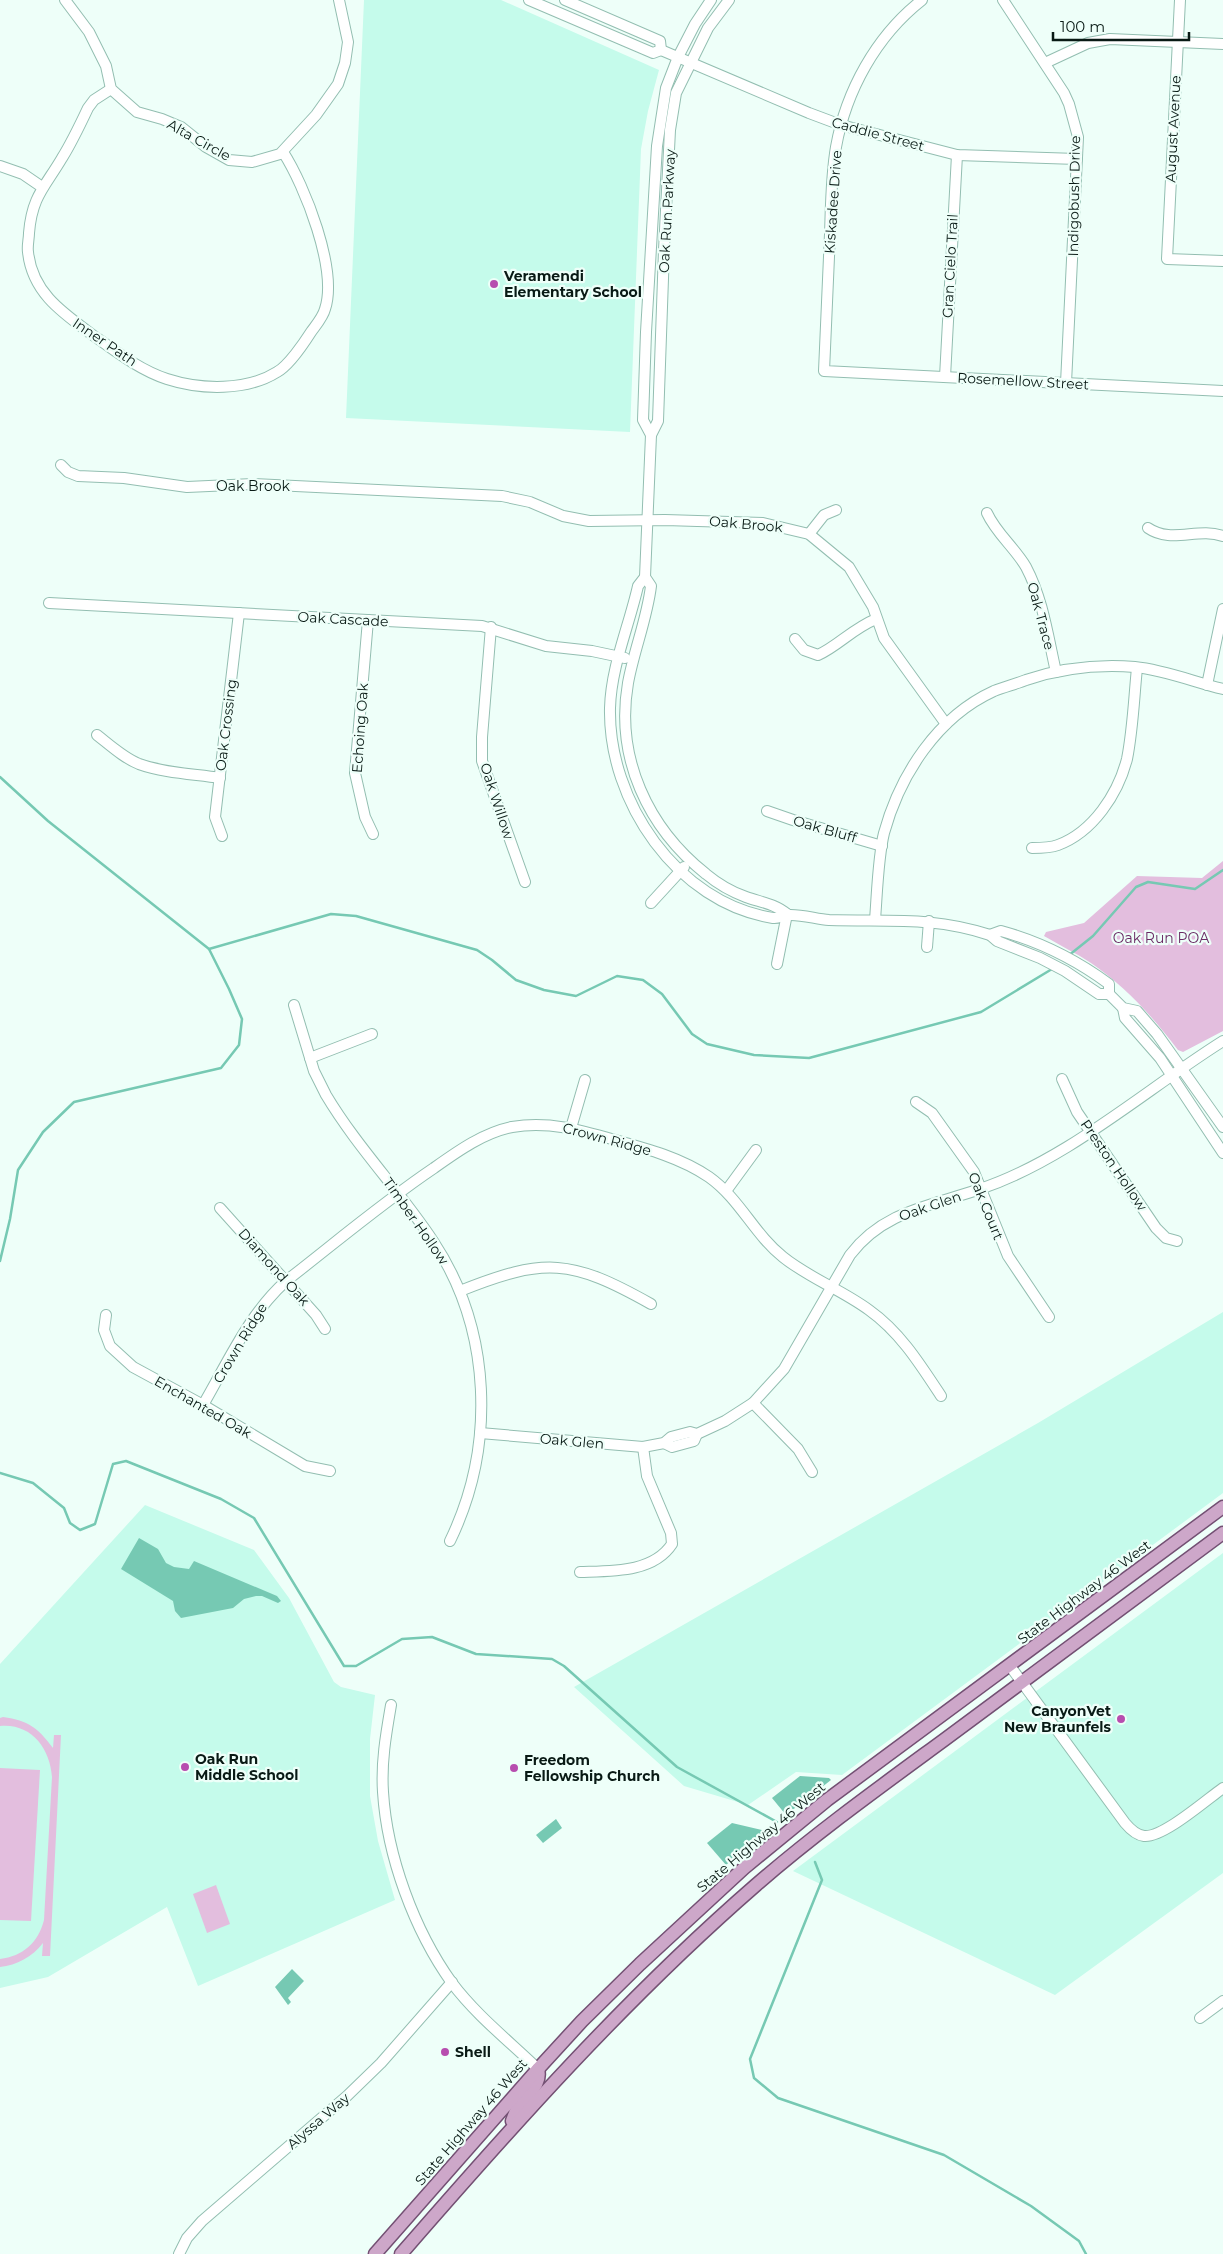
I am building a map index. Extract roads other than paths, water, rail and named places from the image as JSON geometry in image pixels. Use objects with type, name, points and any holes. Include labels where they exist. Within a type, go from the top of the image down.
[{"type":"main road","name":"State Highway 46 West","points":[[376,2254],[538,2069],[640,1964],[744,1868],[827,1800],[1223,1507]]},
{"type":"main road","points":[[401,2254],[505,2134],[589,2043],[643,1988],[757,1884],[880,1787],[1223,1533]]},
{"type":"main road","points":[[505,2134],[520,2104],[537,2084],[540,2076],[538,2069]]},
{"type":"street","points":[[65,0],[89,32],[106,66],[111,89]]},
{"type":"street","points":[[283,152],[316,115],[338,84],[345,63],[348,42],[339,0]]},
{"type":"street","points":[[529,0],[653,53],[661,50],[660,41],[565,0]]},
{"type":"street","name":"Oak Run Parkway","points":[[651,435],[643,420],[657,146],[666,88],[678,57],[695,24],[711,0]]},
{"type":"street","name":"Oak Run Parkway","points":[[729,0],[708,28],[689,62],[676,93],[670,130],[658,421],[651,435],[646,520],[645,577],[651,586],[628,684],[625,716],[632,764],[642,795],[656,820],[670,839],[708,876],[744,896],[779,907],[787,914]]},
{"type":"street","name":"Kiskadee Drive","points":[[824,371],[833,172],[841,125],[856,83],[874,53],[909,10],[922,0]]},
{"type":"street","name":"Indigobush Drive","points":[[1003,0],[1045,63],[1069,104],[1078,137],[1066,383]]},
{"type":"street","name":"August Avenue","points":[[1180,0],[1167,259],[1223,261]]},
{"type":"street","points":[[1045,63],[1088,43],[1110,39],[1223,44]]},
{"type":"street","name":"Caddie Street","points":[[661,50],[841,125],[957,155],[1078,159]]},
{"type":"street","name":"Alta Circle","points":[[111,89],[137,112],[162,119],[180,127],[206,147],[229,160],[252,162],[283,152]]},
{"type":"street","name":"Inner Path","points":[[111,89],[94,100],[88,108],[61,160],[42,187],[30,214],[28,251],[34,274],[44,296],[125,358],[167,379],[205,387],[252,384],[279,372],[306,341],[325,310],[328,277],[326,259],[294,168],[283,152]]},
{"type":"street","name":"Gran Cielo Trail","points":[[945,377],[957,155]]},
{"type":"street","points":[[0,166],[23,174],[42,187]]},
{"type":"street","points":[[652,249],[664,250]]},
{"type":"street","name":"Rosemellow Street","points":[[824,371],[1223,391]]},
{"type":"street","name":"Oak Brook","points":[[61,465],[68,472],[78,476],[124,478],[187,487],[253,484],[450,489],[518,498],[563,516],[590,521],[646,520],[763,523],[809,534],[849,567],[873,607],[884,638],[946,724]]},
{"type":"street","points":[[809,534],[824,516],[836,510]]},
{"type":"street","name":"Oak Trace","points":[[988,513],[1017,554],[1032,581],[1041,606],[1056,672]]},
{"type":"street","points":[[1148,528],[1170,536],[1213,534],[1223,536]]},
{"type":"street","name":"Oak Run Parkway","points":[[645,577],[638,586],[610,706],[612,739],[619,773],[642,823],[660,848],[681,870],[705,890],[740,908],[776,919],[787,914],[828,920],[929,921],[958,926],[990,935],[997,941],[1040,958],[1082,982],[1098,994],[1109,994]]},
{"type":"street","name":"Oak Cascade","points":[[49,603],[491,627],[546,646],[592,651],[633,660]]},
{"type":"street","points":[[1207,684],[1223,609]]},
{"type":"street","name":"Oak Crossing","points":[[222,836],[215,817],[239,613]]},
{"type":"street","points":[[794,639],[804,650],[818,655],[859,626],[876,619]]},
{"type":"street","name":"Echoing Oak","points":[[368,620],[355,773],[365,817],[373,834]]},
{"type":"street","name":"Oak Willow","points":[[491,627],[482,737],[482,761],[525,882]]},
{"type":"street","points":[[874,920],[883,836],[905,776],[925,748],[946,724],[971,704],[994,691],[1056,672],[1095,666],[1137,668],[1223,689]]},
{"type":"street","points":[[1032,848],[1056,846],[1085,829],[1098,816],[1117,786],[1122,776],[1129,746],[1137,668]]},
{"type":"street","points":[[97,736],[118,752],[139,763],[154,768],[220,778]]},
{"type":"street","name":"Oak Bluff","points":[[767,811],[882,846]]},
{"type":"street","points":[[651,903],[690,860]]},
{"type":"street","points":[[777,964],[787,914]]},
{"type":"street","points":[[927,947],[929,921]]},
{"type":"street","name":"Oak Run Parkway","points":[[990,935],[1001,931],[1047,946],[1109,984],[1109,994],[1123,1008],[1125,1018],[1150,1045],[1223,1153]]},
{"type":"street","name":"Timber Hollow","points":[[294,1005],[320,1084],[334,1107],[434,1242],[460,1291],[471,1325],[479,1364],[482,1395],[480,1433],[467,1499],[450,1541]]},
{"type":"street","name":"Oak Run Parkway","points":[[1123,1008],[1137,1011],[1157,1034],[1223,1127]]},
{"type":"street","points":[[310,1058],[372,1034]]},
{"type":"street","name":"Oak Glen","points":[[480,1433],[643,1447],[664,1443],[672,1447],[694,1441],[697,1434],[726,1421],[753,1403],[784,1369],[859,1243],[876,1228],[910,1212],[981,1189],[1034,1166],[1090,1131],[1180,1068],[1223,1042]]},
{"type":"street","name":"Preston Hollow","points":[[1062,1079],[1072,1103],[1156,1228],[1166,1238],[1177,1241]]},
{"type":"street","points":[[571,1128],[585,1080]]},
{"type":"street","name":"Oak Court","points":[[916,1102],[927,1108],[937,1118],[974,1172],[1008,1256],[1049,1317]]},
{"type":"street","name":"Crown Ridge","points":[[203,1405],[259,1310],[271,1294],[286,1281],[397,1193],[464,1147],[481,1138],[509,1128],[542,1125],[571,1128],[679,1161],[709,1177],[726,1191],[776,1251],[793,1264],[867,1308],[886,1323],[903,1340],[941,1396]]},
{"type":"street","points":[[726,1191],[756,1150]]},
{"type":"street","name":"Diamond Oak","points":[[220,1208],[316,1315],[325,1329]]},
{"type":"street","points":[[460,1291],[517,1270],[549,1267],[593,1275],[651,1304]]},
{"type":"street","name":"Enchanted Oak","points":[[106,1315],[106,1337],[110,1346],[124,1361],[203,1405],[305,1466],[330,1471]]},
{"type":"street","points":[[753,1403],[798,1449],[812,1472]]},
{"type":"street","points":[[580,1572],[616,1571],[638,1566],[665,1553],[672,1544],[671,1533],[647,1476],[643,1447]]},
{"type":"street","points":[[1010,1666],[1125,1823],[1136,1833],[1142,1836],[1157,1834],[1223,1788]]},
{"type":"street","points":[[391,1705],[385,1736],[383,1790],[391,1844],[403,1887],[412,1910],[452,1982],[475,2008],[538,2069]]},
{"type":"street","name":"Alyssa Way","points":[[180,2254],[187,2238],[202,2221],[347,2096],[381,2063],[452,1982]]},
{"type":"street","points":[[1200,2018],[1223,2001]]},
{"type":"waterway","points":[[0,777],[48,821],[209,949],[242,1019],[239,1045],[221,1068],[74,1102],[43,1132],[18,1170],[10,1219],[0,1261]]},
{"type":"waterway","points":[[1068,956],[1093,936],[1136,887],[1148,882],[1195,889],[1223,870]]},
{"type":"waterway","points":[[209,949],[331,914],[356,916],[477,950],[516,980],[544,990],[576,996],[617,976],[643,980],[662,994],[692,1034],[707,1044],[754,1055],[809,1058],[981,1012],[1052,969]]},
{"type":"waterway","points":[[0,1473],[33,1483],[64,1508],[70,1523],[80,1530],[95,1524],[113,1464],[126,1461],[221,1499],[254,1518],[344,1666],[356,1666],[402,1639],[432,1637],[476,1654],[552,1659],[564,1666],[677,1767],[777,1822]]},
{"type":"waterway","points":[[815,1862],[822,1880],[750,2059],[754,2078],[778,2098],[944,2155],[1031,2206],[1079,2241],[1086,2254]]},
{"type":"place","name":"Veramendi Elementary School","points":[[494,284]]},
{"type":"place","name":"CanyonVet New Braunfels","points":[[1121,1719]]},
{"type":"place","name":"Oak Run Middle School","points":[[185,1767]]},
{"type":"place","name":"Freedom Fellowship Church","points":[[514,1768]]},
{"type":"place","name":"Shell","points":[[445,2052]]},
{"type":"park label","name":"Oak Run POA","points":[[1161,938]]}]
